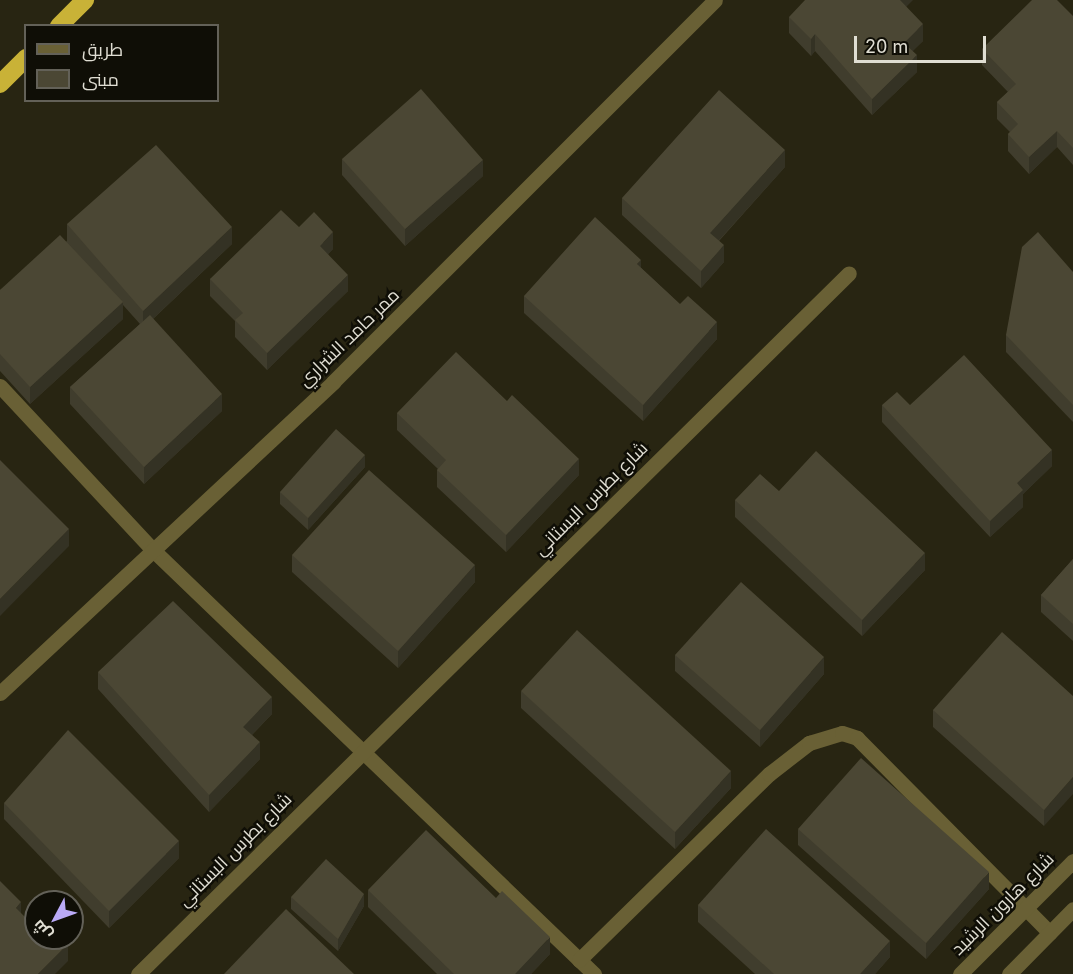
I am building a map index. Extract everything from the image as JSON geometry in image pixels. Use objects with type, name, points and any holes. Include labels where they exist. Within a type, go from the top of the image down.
[{"type":"highway","points":[[61,24],[85,0]]},
{"type":"highway","points":[[0,84],[24,60]]},
{"type":"street","name":"ممر حامد الشراري","points":[[0,693],[333,382],[715,0]]},
{"type":"street","name":"شارع بطرس البستاني","points":[[138,974],[849,273]]},
{"type":"street","points":[[0,386],[153,550],[360,753],[594,974]]},
{"type":"street","points":[[579,960],[768,774],[809,743],[842,733],[857,738],[1028,906],[1050,933]]},
{"type":"street","name":"شارع هارون الرشيد","points":[[960,974],[1073,861]]},
{"type":"street","points":[[1009,974],[1073,909]]},
{"type":"building","points":[[805,0],[900,0],[923,24],[904,43],[917,55],[872,99],[815,34],[811,39],[789,17]]},
{"type":"building","points":[[1032,0],[1057,0],[1073,16],[1073,148],[1057,131],[1029,157],[1008,134],[1018,124],[997,102],[1016,84],[982,49]]},
{"type":"building","points":[[421,89],[483,160],[405,229],[342,159]]},
{"type":"building","points":[[719,90],[785,150],[710,233],[724,245],[701,271],[622,198]]},
{"type":"building","points":[[156,145],[232,227],[143,311],[67,224]]},
{"type":"building","points":[[281,210],[299,227],[314,212],[333,232],[320,246],[348,275],[267,353],[235,320],[243,313],[210,279]]},
{"type":"building","points":[[595,217],[641,260],[637,264],[680,304],[688,296],[717,322],[643,405],[524,296]]},
{"type":"building","points":[[1038,232],[1073,272],[1073,405],[1006,335],[1022,247]]},
{"type":"building","points":[[60,235],[123,302],[30,387],[0,354],[0,290]]},
{"type":"building","points":[[150,315],[222,394],[144,467],[70,387]]},
{"type":"building","points":[[456,352],[507,401],[512,395],[579,459],[506,535],[437,470],[446,460],[397,413]]},
{"type":"building","points":[[964,355],[1052,450],[1017,483],[1023,490],[990,521],[882,405],[897,392],[910,405]]},
{"type":"building","points":[[336,429],[365,455],[308,518],[280,492]]},
{"type":"building","points":[[816,451],[925,553],[862,620],[735,500],[760,474],[779,491]]},
{"type":"building","points":[[0,460],[69,529],[0,599]]},
{"type":"building","points":[[369,470],[475,565],[398,651],[292,555]]},
{"type":"building","points":[[1073,559],[1073,624],[1041,595]]},
{"type":"building","points":[[741,582],[824,657],[760,730],[675,655]]},
{"type":"building","points":[[173,601],[272,697],[243,727],[260,742],[209,795],[98,672]]},
{"type":"building","points":[[577,630],[731,771],[675,832],[521,691]]},
{"type":"building","points":[[1002,632],[1073,696],[1073,777],[1044,810],[933,710]]},
{"type":"building","points":[[68,730],[179,841],[109,911],[4,803]]},
{"type":"building","points":[[861,758],[989,872],[926,943],[798,829]]},
{"type":"building","points":[[766,829],[890,941],[860,974],[774,974],[698,905]]},
{"type":"building","points":[[426,830],[496,898],[502,891],[550,937],[515,974],[454,974],[368,890]]},
{"type":"building","points":[[326,859],[364,894],[338,939],[291,897]]},
{"type":"building","points":[[0,881],[21,902],[16,908],[24,916],[24,950],[62,950],[38,974],[0,974]]},
{"type":"building","points":[[286,909],[354,974],[224,974]]}]
